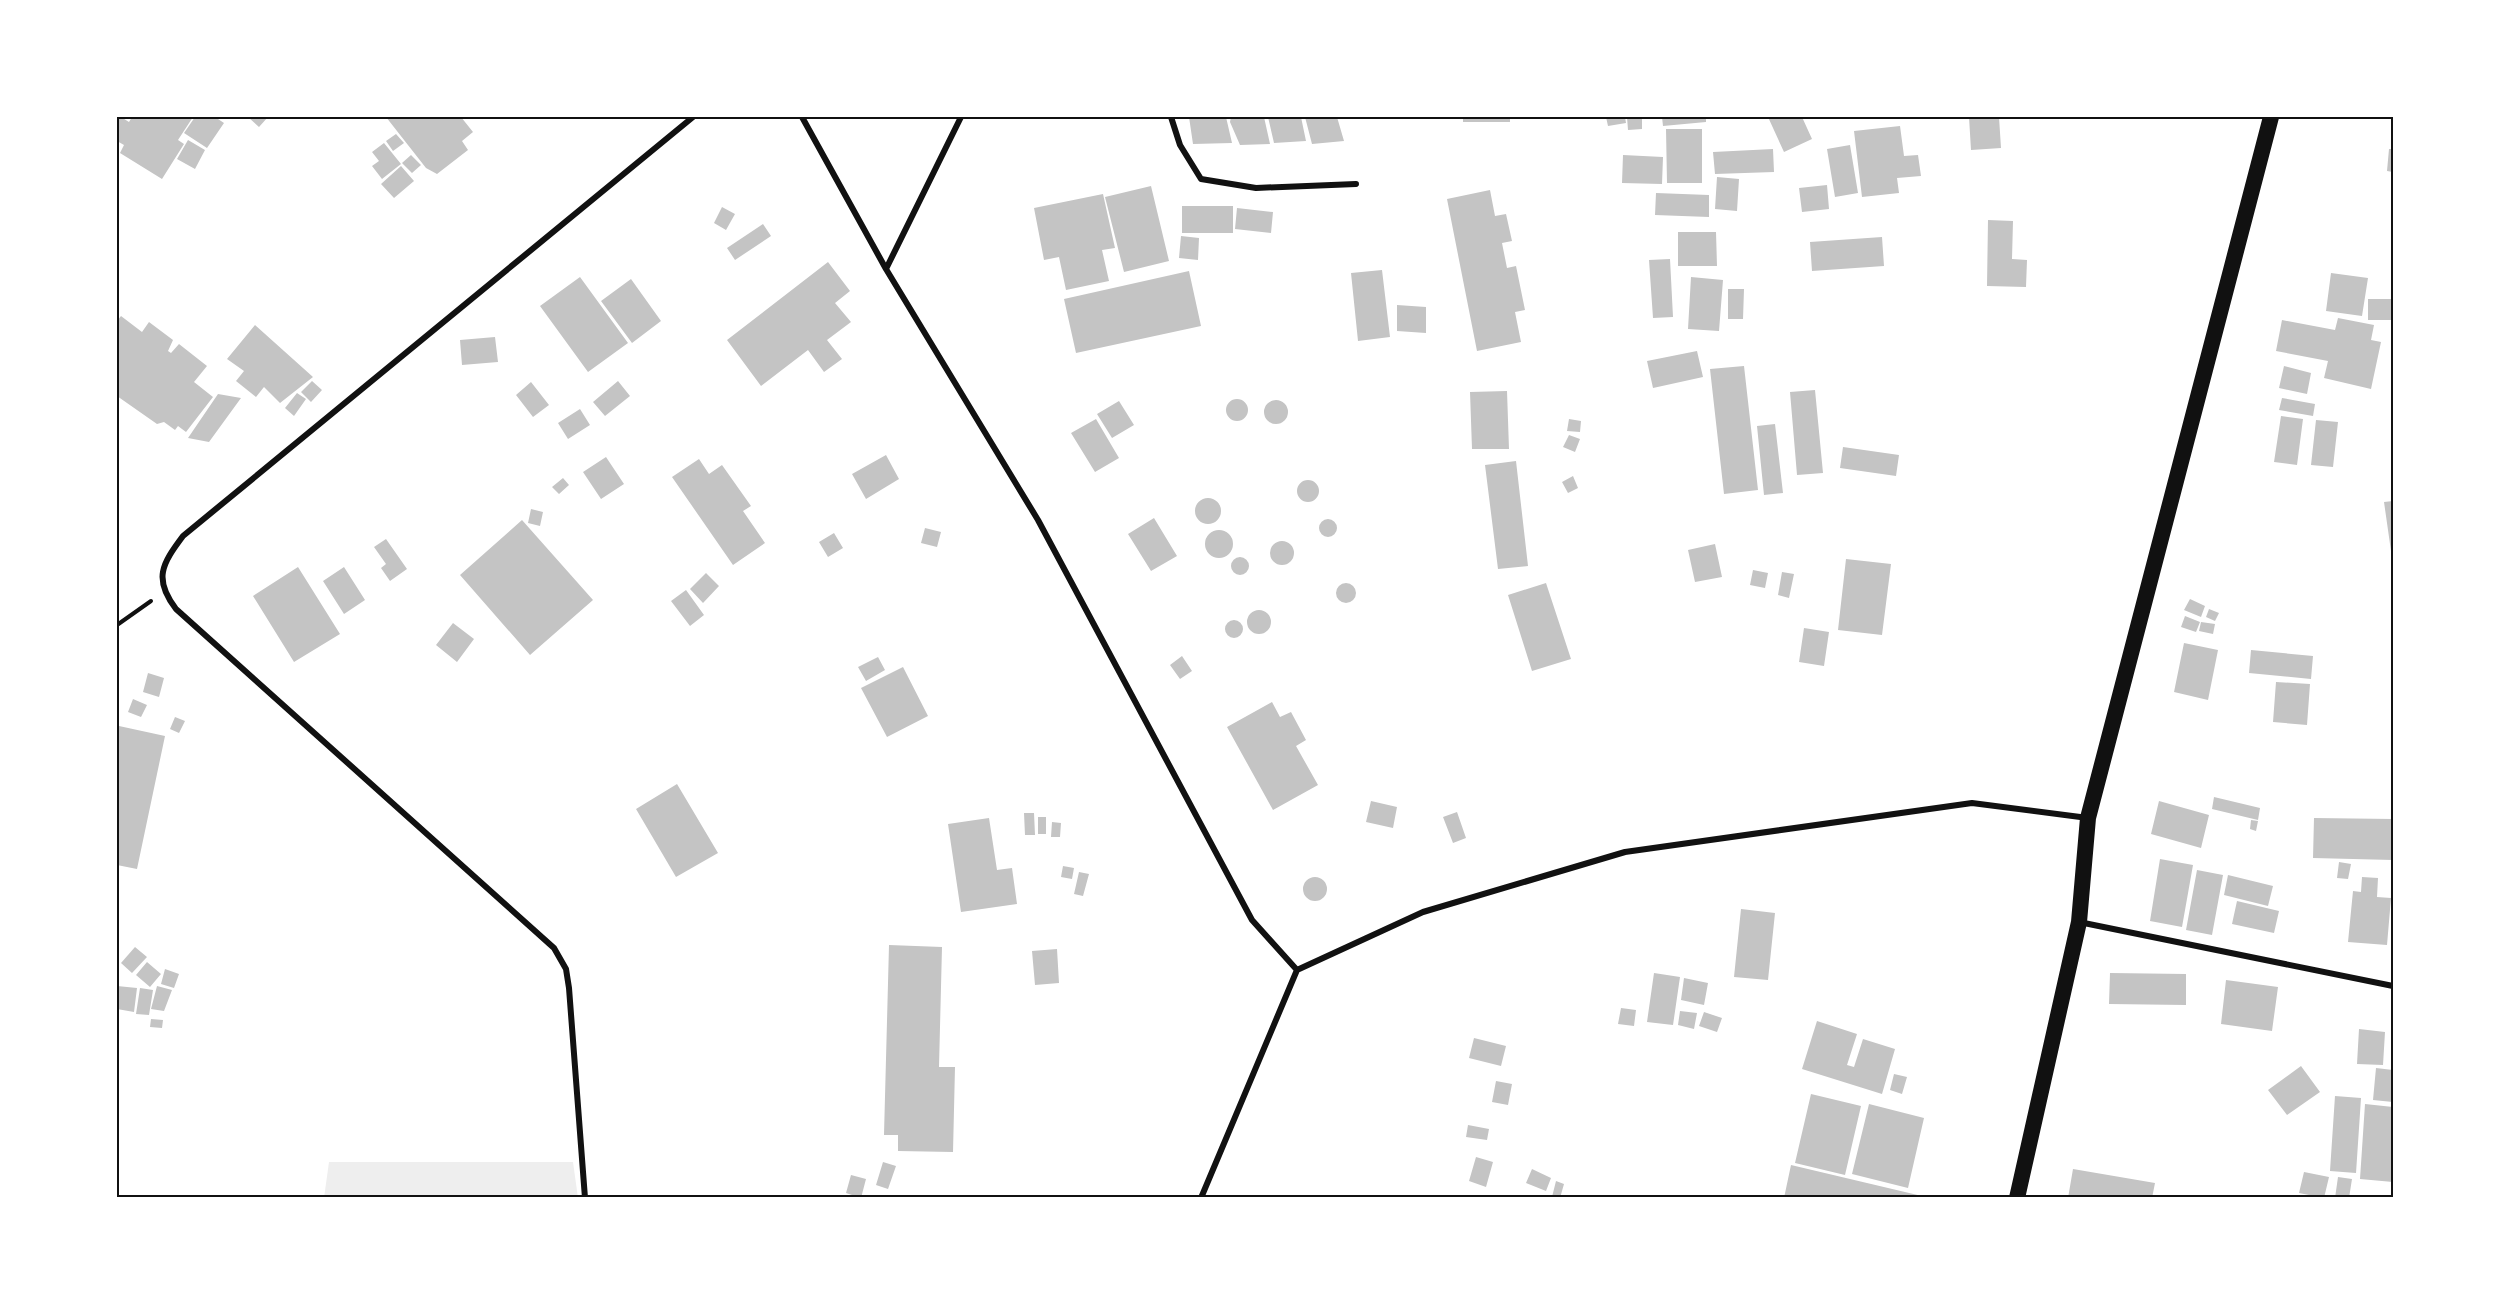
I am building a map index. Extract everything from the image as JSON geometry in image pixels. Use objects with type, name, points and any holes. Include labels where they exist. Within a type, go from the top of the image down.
[{"type":"highway","points":[[2017,1198],[2079,922],[2088,818],[2271,117]]},
{"type":"street","points":[[585,1198],[569,988],[566,969],[554,948],[176,609],[164,593],[166,560],[183,536],[693,117]]},
{"type":"street","points":[[802,117],[885,269],[1038,520],[1251,920],[1296,970]]},
{"type":"street","points":[[885,269],[961,117]]},
{"type":"street","points":[[1171,117],[1179,145],[1201,179],[1256,188],[1356,184]]},
{"type":"street","points":[[1201,1198],[1296,970],[1423,912],[1624,852],[1972,803],[2088,818]]},
{"type":"street","points":[[2079,922],[2393,986]]},
{"type":"path","points":[[117,625],[164,593]]},
{"type":"shaded area","points":[[329,1162],[573,1162],[578,1198],[324,1198]]},
{"type":"building","points":[[121,117],[129,122],[132,117],[193,117],[178,140],[184,144],[162,179],[120,153],[124,145],[117,141],[117,118]]},
{"type":"building","points":[[195,117],[215,117],[224,123],[207,148],[184,133]]},
{"type":"building","points":[[248,117],[268,117],[259,127]]},
{"type":"building","points":[[386,117],[461,117],[473,132],[462,141],[468,150],[437,174],[426,168]]},
{"type":"building","points":[[1189,117],[1226,117],[1232,143],[1193,144]]},
{"type":"building","points":[[1231,117],[1264,117],[1270,144],[1240,145],[1230,122]]},
{"type":"building","points":[[1268,117],[1301,117],[1306,141],[1274,143]]},
{"type":"building","points":[[1305,117],[1337,117],[1344,141],[1312,144]]},
{"type":"building","points":[[1463,117],[1510,117],[1510,122],[1463,122]]},
{"type":"building","points":[[1606,117],[1625,117],[1626,123],[1608,126]]},
{"type":"building","points":[[1627,117],[1642,117],[1642,129],[1628,130]]},
{"type":"building","points":[[1662,117],[1706,117],[1706,122],[1663,126]]},
{"type":"building","points":[[1768,117],[1802,117],[1812,139],[1784,152]]},
{"type":"building","points":[[1969,117],[1999,117],[2001,148],[1971,150]]},
{"type":"building","points":[[1900,126],[1904,156],[1918,155],[1921,176],[1897,178],[1899,193],[1862,197],[1854,131]]},
{"type":"building","points":[[1666,129],[1702,129],[1702,183],[1667,183]]},
{"type":"building","points":[[396,134],[404,143],[393,151],[386,141]]},
{"type":"building","points":[[188,140],[205,150],[195,169],[177,159]]},
{"type":"building","points":[[384,143],[401,164],[382,179],[372,166],[379,161],[372,152]]},
{"type":"building","points":[[1850,145],[1858,193],[1835,197],[1827,149]]},
{"type":"building","points":[[1773,149],[1774,172],[1715,174],[1713,152]]},
{"type":"building","points":[[2389,149],[2393,149],[2393,172],[2387,171]]},
{"type":"building","points":[[411,155],[421,165],[412,173],[402,163]]},
{"type":"building","points":[[1623,155],[1663,157],[1662,184],[1622,183]]},
{"type":"building","points":[[401,166],[414,181],[394,198],[381,184]]},
{"type":"building","points":[[1717,177],[1739,179],[1737,211],[1715,209]]},
{"type":"building","points":[[1827,185],[1829,209],[1802,212],[1799,188]]},
{"type":"building","points":[[1151,186],[1169,261],[1124,272],[1105,197]]},
{"type":"building","points":[[1490,190],[1495,216],[1506,214],[1512,241],[1502,243],[1507,268],[1516,266],[1525,310],[1515,312],[1521,342],[1477,351],[1447,199]]},
{"type":"building","points":[[1656,193],[1709,195],[1709,217],[1655,215]]},
{"type":"building","points":[[1103,194],[1115,248],[1102,250],[1109,281],[1066,290],[1059,257],[1044,260],[1034,208]]},
{"type":"building","points":[[1182,206],[1233,206],[1233,233],[1182,233]]},
{"type":"building","points":[[722,207],[735,214],[726,230],[714,223]]},
{"type":"building","points":[[1237,208],[1273,212],[1271,233],[1235,229]]},
{"type":"building","points":[[1988,220],[2013,221],[2012,259],[2027,260],[2026,287],[1987,286]]},
{"type":"building","points":[[763,224],[771,236],[735,260],[727,248]]},
{"type":"building","points":[[1678,232],[1716,232],[1717,266],[1678,266]]},
{"type":"building","points":[[1181,236],[1199,238],[1198,260],[1179,258]]},
{"type":"building","points":[[1882,237],[1884,266],[1812,271],[1810,242]]},
{"type":"building","points":[[1670,259],[1673,317],[1653,318],[1649,260]]},
{"type":"building","points":[[828,262],[850,291],[835,303],[851,322],[827,340],[842,359],[824,372],[808,350],[761,386],[727,340]]},
{"type":"building","points":[[1382,270],[1390,337],[1358,341],[1351,273]]},
{"type":"building","points":[[1189,271],[1201,326],[1076,353],[1064,299]]},
{"type":"building","points":[[2331,273],[2368,278],[2362,316],[2326,311]]},
{"type":"building","points":[[580,277],[628,343],[588,372],[540,306]]},
{"type":"building","points":[[1691,277],[1723,280],[1719,331],[1688,329]]},
{"type":"building","points":[[631,279],[661,321],[632,343],[601,301]]},
{"type":"building","points":[[1728,289],[1744,289],[1743,319],[1728,319]]},
{"type":"building","points":[[2368,299],[2393,299],[2393,320],[2368,320]]},
{"type":"building","points":[[1397,305],[1426,307],[1426,333],[1397,331]]},
{"type":"building","points":[[121,316],[142,332],[149,322],[173,340],[168,351],[171,353],[179,344],[207,366],[194,382],[213,397],[186,432],[178,426],[175,430],[164,422],[157,424],[117,396],[117,321]]},
{"type":"building","points":[[2338,318],[2374,325],[2371,340],[2381,342],[2371,389],[2324,378],[2328,361],[2276,351],[2282,320],[2335,330]]},
{"type":"building","points":[[255,325],[313,377],[280,403],[264,387],[256,397],[236,381],[244,371],[227,359]]},
{"type":"building","points":[[495,337],[498,362],[462,365],[460,340]]},
{"type":"building","points":[[1697,351],[1703,377],[1653,388],[1647,361]]},
{"type":"building","points":[[1744,366],[1758,490],[1724,494],[1710,369]]},
{"type":"building","points":[[2284,366],[2311,373],[2307,394],[2279,388]]},
{"type":"building","points":[[312,381],[322,390],[311,402],[301,392]]},
{"type":"building","points":[[618,381],[630,396],[605,416],[593,402]]},
{"type":"building","points":[[531,382],[549,405],[533,417],[516,395]]},
{"type":"building","points":[[1815,390],[1823,473],[1797,475],[1790,392]]},
{"type":"building","points":[[1507,391],[1509,449],[1472,449],[1470,392]]},
{"type":"building","points":[[297,393],[306,399],[294,416],[285,408]]},
{"type":"building","points":[[218,394],[241,398],[209,442],[188,438]]},
{"type":"building","points":[[2282,398],[2315,404],[2313,416],[2279,410]]},
{"type":"building","points":[[1237,399],[1245,402],[1248,410],[1245,418],[1237,421],[1229,418],[1226,410],[1229,402]]},
{"type":"building","points":[[1276,400],[1281,401],[1287,407],[1287,417],[1281,423],[1276,424],[1271,423],[1265,417],[1264,412],[1265,407],[1271,401]]},
{"type":"building","points":[[1119,401],[1134,425],[1112,438],[1097,414]]},
{"type":"building","points":[[580,409],[590,425],[568,439],[558,423]]},
{"type":"building","points":[[2281,416],[2303,419],[2297,465],[2274,462]]},
{"type":"building","points":[[1096,419],[1119,458],[1095,472],[1071,433]]},
{"type":"building","points":[[1569,419],[1581,421],[1580,432],[1567,431]]},
{"type":"building","points":[[2316,420],[2338,422],[2333,467],[2311,465]]},
{"type":"building","points":[[1775,424],[1783,493],[1764,495],[1757,426]]},
{"type":"building","points":[[1569,435],[1580,439],[1575,452],[1563,447]]},
{"type":"building","points":[[1843,447],[1899,455],[1896,476],[1840,468]]},
{"type":"building","points":[[886,455],[899,479],[866,499],[852,474]]},
{"type":"building","points":[[606,457],[624,484],[601,499],[583,472]]},
{"type":"building","points":[[699,459],[709,474],[722,465],[751,506],[743,511],[765,543],[733,565],[672,477]]},
{"type":"building","points":[[1516,461],[1528,566],[1498,569],[1485,465]]},
{"type":"building","points":[[1573,476],[1578,488],[1568,493],[1562,482]]},
{"type":"building","points":[[563,478],[569,485],[559,494],[552,487]]},
{"type":"building","points":[[1308,480],[1316,483],[1319,491],[1316,499],[1308,502],[1300,499],[1297,491],[1300,483]]},
{"type":"building","points":[[1208,498],[1217,502],[1221,511],[1217,520],[1208,524],[1199,520],[1195,511],[1199,502]]},
{"type":"building","points":[[2393,501],[2393,558],[2392,558],[2384,502]]},
{"type":"building","points":[[531,509],[543,512],[540,526],[528,523]]},
{"type":"building","points":[[1154,518],[1177,556],[1151,571],[1128,534]]},
{"type":"building","points":[[1328,519],[1334,522],[1337,528],[1334,534],[1328,537],[1322,534],[1319,528],[1322,522]]},
{"type":"building","points":[[522,520],[593,600],[530,655],[460,575]]},
{"type":"building","points":[[925,528],[941,532],[937,547],[921,543]]},
{"type":"building","points":[[1219,530],[1229,534],[1233,544],[1229,554],[1219,558],[1209,554],[1205,544],[1209,534]]},
{"type":"building","points":[[834,533],[843,548],[828,557],[819,542]]},
{"type":"building","points":[[386,539],[407,569],[390,581],[381,568],[386,564],[374,547]]},
{"type":"building","points":[[1282,541],[1291,544],[1294,553],[1291,562],[1282,565],[1273,562],[1270,553],[1273,544]]},
{"type":"building","points":[[1715,544],[1722,577],[1695,582],[1688,550]]},
{"type":"building","points":[[1240,557],[1246,560],[1249,566],[1246,572],[1240,575],[1234,572],[1231,566],[1234,560]]},
{"type":"building","points":[[1846,559],[1891,564],[1882,635],[1838,630]]},
{"type":"building","points":[[298,567],[340,634],[294,662],[253,596]]},
{"type":"building","points":[[344,567],[365,600],[344,614],[323,581]]},
{"type":"building","points":[[1753,570],[1768,573],[1765,588],[1750,585]]},
{"type":"building","points":[[1782,572],[1794,574],[1789,598],[1778,595]]},
{"type":"building","points":[[706,573],[719,586],[703,603],[690,589]]},
{"type":"building","points":[[1346,583],[1353,586],[1356,593],[1353,600],[1346,603],[1339,600],[1336,593],[1339,586]]},
{"type":"building","points":[[1546,583],[1571,659],[1532,671],[1508,595]]},
{"type":"building","points":[[686,590],[704,615],[690,626],[671,601]]},
{"type":"building","points":[[2190,599],[2205,606],[2201,617],[2184,610]]},
{"type":"building","points":[[2209,609],[2219,613],[2215,621],[2206,617]]},
{"type":"building","points":[[1259,610],[1267,614],[1271,622],[1267,630],[1259,634],[1251,630],[1247,622],[1251,614]]},
{"type":"building","points":[[2185,616],[2200,622],[2196,632],[2181,627]]},
{"type":"building","points":[[1230,620],[1238,620],[1243,625],[1241,636],[1230,638],[1225,633],[1225,625]]},
{"type":"building","points":[[2201,622],[2215,624],[2213,634],[2199,631]]},
{"type":"building","points":[[453,623],[474,639],[457,662],[436,645]]},
{"type":"building","points":[[1804,628],[1829,632],[1824,666],[1799,662]]},
{"type":"building","points":[[2184,643],[2218,650],[2208,700],[2174,692]]},
{"type":"building","points":[[2251,650],[2313,656],[2311,679],[2249,673]]},
{"type":"building","points":[[1182,656],[1192,671],[1180,679],[1170,665]]},
{"type":"building","points":[[878,657],[885,670],[866,681],[858,667]]},
{"type":"building","points":[[903,667],[928,716],[887,737],[861,688]]},
{"type":"building","points":[[148,673],[164,678],[159,697],[143,692]]},
{"type":"building","points":[[2276,682],[2310,684],[2307,725],[2273,722]]},
{"type":"building","points":[[133,699],[147,705],[141,717],[128,712]]},
{"type":"building","points":[[1272,702],[1280,717],[1291,712],[1306,740],[1296,746],[1318,785],[1273,810],[1227,727]]},
{"type":"building","points":[[175,717],[185,721],[179,733],[170,729]]},
{"type":"building","points":[[119,726],[165,736],[137,869],[117,865]]},
{"type":"building","points":[[677,784],[718,853],[676,877],[636,809]]},
{"type":"building","points":[[2214,797],[2260,808],[2258,820],[2212,809]]},
{"type":"building","points":[[1371,801],[1397,807],[1393,828],[1366,822]]},
{"type":"building","points":[[2159,801],[2209,815],[2201,848],[2151,834]]},
{"type":"building","points":[[1457,812],[1466,838],[1453,843],[1443,817]]},
{"type":"building","points":[[1024,813],[1034,813],[1035,835],[1025,835]]},
{"type":"building","points":[[1038,817],[1046,817],[1046,834],[1038,834]]},
{"type":"building","points":[[989,818],[997,870],[1012,868],[1017,904],[961,912],[948,824]]},
{"type":"building","points":[[2314,818],[2393,819],[2393,860],[2313,858]]},
{"type":"building","points":[[2251,820],[2258,821],[2256,831],[2250,829]]},
{"type":"building","points":[[1052,822],[1061,823],[1060,837],[1051,837]]},
{"type":"building","points":[[2160,859],[2193,865],[2182,927],[2150,921]]},
{"type":"building","points":[[2339,862],[2351,864],[2348,879],[2337,878]]},
{"type":"building","points":[[1063,866],[1074,868],[1072,879],[1061,877]]},
{"type":"building","points":[[2197,870],[2223,875],[2212,935],[2186,930]]},
{"type":"building","points":[[1079,872],[1089,874],[1083,896],[1074,894]]},
{"type":"building","points":[[2228,875],[2273,886],[2268,906],[2224,895]]},
{"type":"building","points":[[1315,877],[1323,881],[1327,889],[1323,897],[1315,901],[1307,897],[1303,889],[1307,881]]},
{"type":"building","points":[[2362,877],[2378,878],[2377,897],[2391,898],[2387,945],[2348,942],[2353,891],[2361,892]]},
{"type":"building","points":[[2237,901],[2279,911],[2274,933],[2232,924]]},
{"type":"building","points":[[1741,909],[1775,913],[1768,980],[1734,977]]},
{"type":"building","points":[[889,945],[942,947],[939,1067],[955,1067],[953,1152],[898,1151],[898,1135],[884,1135]]},
{"type":"building","points":[[135,947],[147,957],[132,973],[121,963]]},
{"type":"building","points":[[1057,949],[1059,983],[1035,985],[1032,951]]},
{"type":"building","points":[[147,962],[161,974],[150,987],[136,975]]},
{"type":"building","points":[[165,969],[179,974],[174,988],[161,984]]},
{"type":"building","points":[[1654,973],[1680,977],[1673,1025],[1647,1022]]},
{"type":"building","points":[[2110,973],[2186,974],[2186,1005],[2109,1004]]},
{"type":"building","points":[[1684,978],[1708,983],[1704,1005],[1681,1000]]},
{"type":"building","points":[[2226,980],[2278,987],[2272,1031],[2221,1024]]},
{"type":"building","points":[[117,986],[137,988],[134,1012],[117,1009]]},
{"type":"building","points":[[157,986],[172,990],[164,1011],[151,1009]]},
{"type":"building","points":[[140,988],[153,990],[149,1015],[136,1014]]},
{"type":"building","points":[[1621,1008],[1636,1010],[1634,1026],[1618,1024]]},
{"type":"building","points":[[1680,1011],[1697,1013],[1694,1029],[1678,1025]]},
{"type":"building","points":[[1704,1012],[1722,1018],[1717,1032],[1699,1026]]},
{"type":"building","points":[[151,1019],[163,1020],[162,1028],[150,1027]]},
{"type":"building","points":[[1817,1021],[1857,1034],[1847,1065],[1854,1067],[1863,1039],[1895,1049],[1882,1094],[1802,1069]]},
{"type":"building","points":[[2359,1029],[2385,1032],[2383,1065],[2357,1064]]},
{"type":"building","points":[[1474,1038],[1506,1046],[1501,1066],[1469,1058]]},
{"type":"building","points":[[2301,1066],[2320,1092],[2287,1115],[2268,1090]]},
{"type":"building","points":[[2376,1068],[2393,1070],[2393,1102],[2373,1100]]},
{"type":"building","points":[[1894,1074],[1907,1077],[1902,1094],[1890,1090]]},
{"type":"building","points":[[1496,1081],[1512,1084],[1508,1105],[1492,1102]]},
{"type":"building","points":[[1811,1094],[1861,1106],[1845,1175],[1795,1163]]},
{"type":"building","points":[[2335,1096],[2361,1098],[2356,1173],[2330,1171]]},
{"type":"building","points":[[1869,1104],[1924,1118],[1908,1188],[1852,1174]]},
{"type":"building","points":[[2365,1104],[2393,1107],[2393,1182],[2360,1179]]},
{"type":"building","points":[[1468,1125],[1489,1129],[1487,1140],[1466,1137]]},
{"type":"building","points":[[1476,1157],[1493,1162],[1486,1187],[1469,1181]]},
{"type":"building","points":[[883,1162],[896,1166],[888,1189],[876,1185]]},
{"type":"building","points":[[1791,1165],[1926,1197],[1926,1198],[1784,1198]]},
{"type":"building","points":[[1532,1169],[1551,1178],[1546,1191],[1526,1183]]},
{"type":"building","points":[[2073,1169],[2155,1183],[2152,1198],[2068,1198]]},
{"type":"building","points":[[2304,1172],[2329,1177],[2324,1198],[2299,1193]]},
{"type":"building","points":[[851,1175],[866,1179],[861,1198],[846,1193]]},
{"type":"building","points":[[2338,1177],[2352,1179],[2349,1198],[2335,1198]]},
{"type":"building","points":[[1556,1181],[1564,1184],[1560,1198],[1552,1197]]}]
